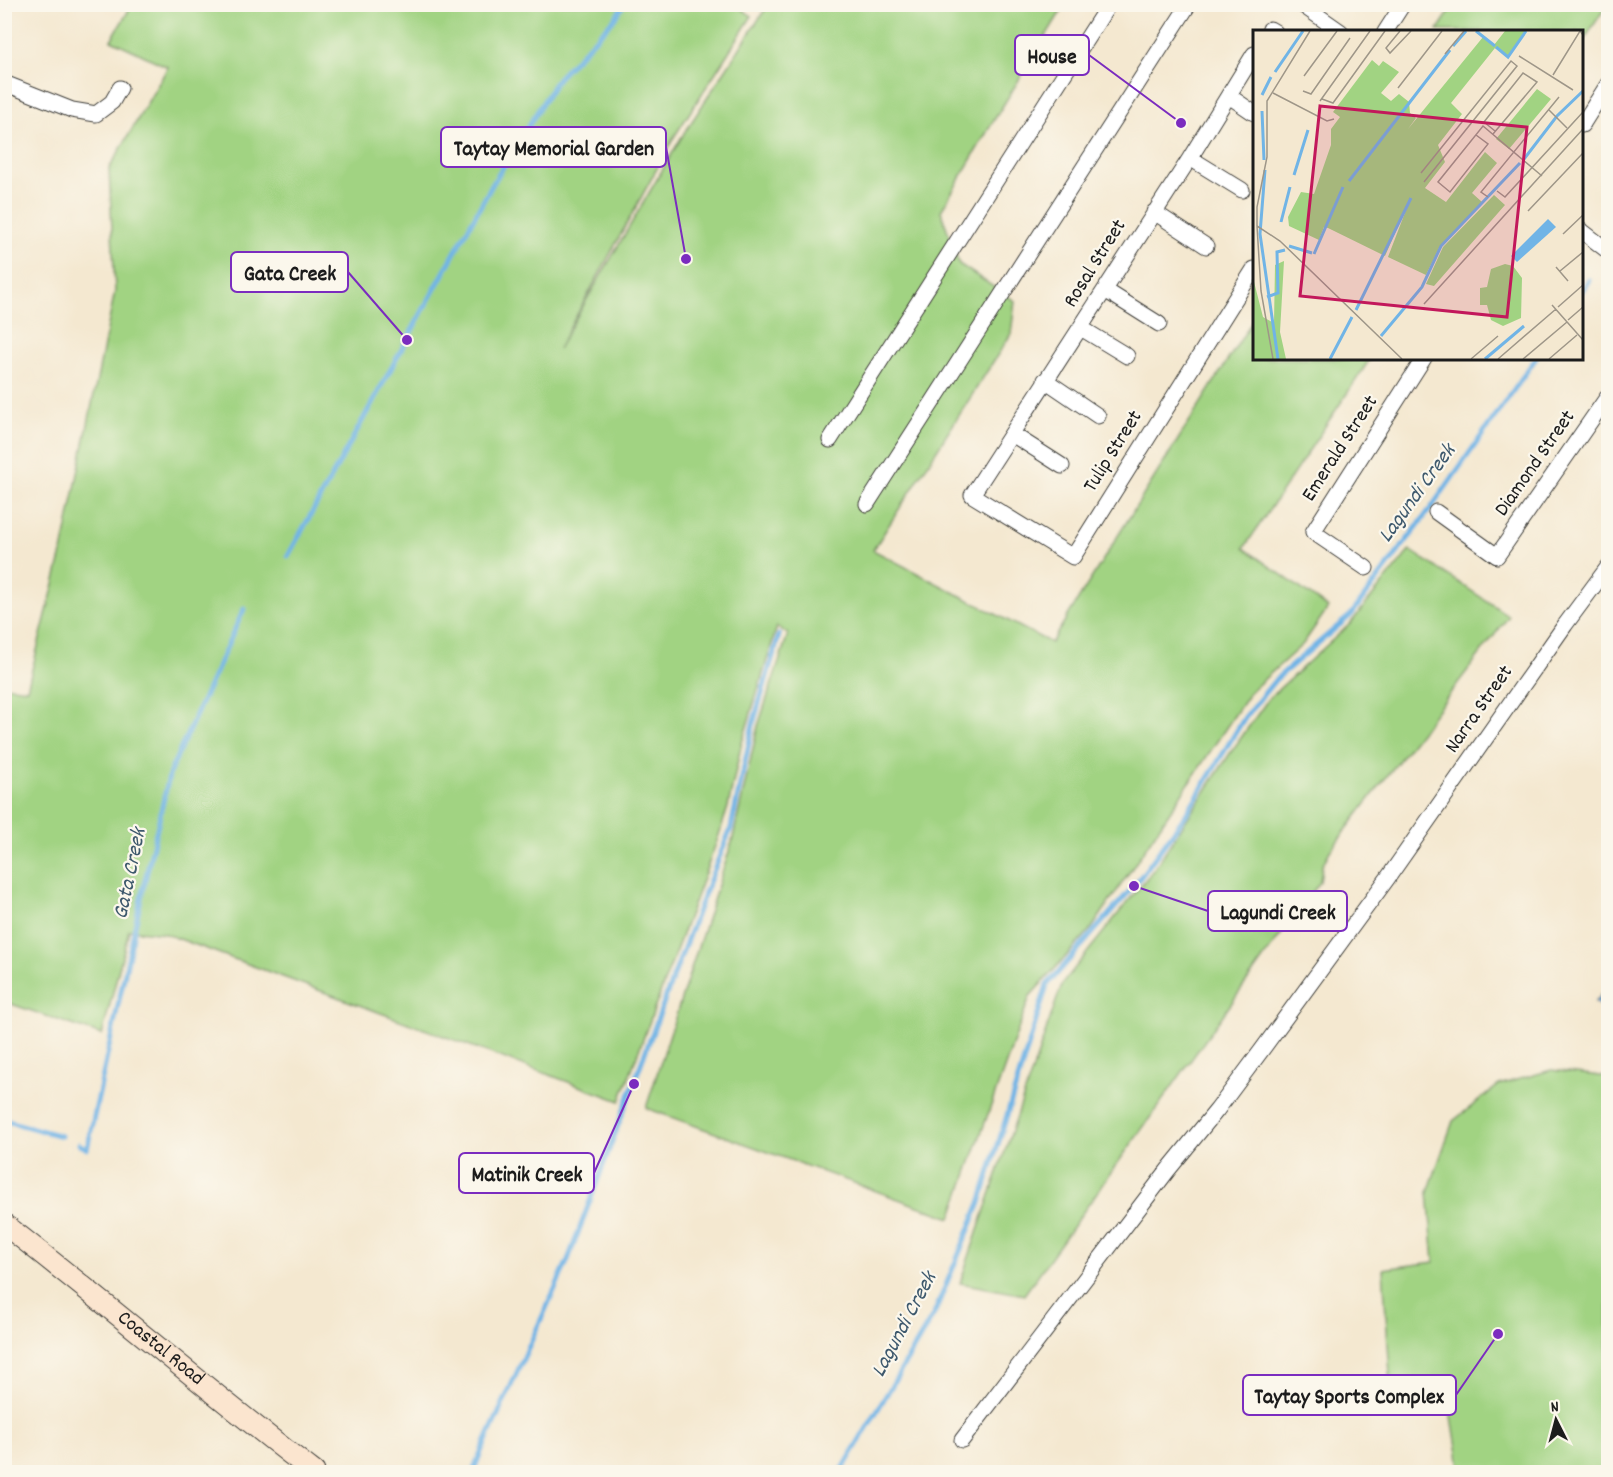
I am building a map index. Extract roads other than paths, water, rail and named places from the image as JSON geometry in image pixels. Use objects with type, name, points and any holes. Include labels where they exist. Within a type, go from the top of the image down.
[{"type":"main road","name":"Coastal Road","points":[[4,1224],[314,1473]]},
{"type":"street","points":[[830,440],[1109,4]]},
{"type":"street","points":[[867,504],[1189,4]]},
{"type":"street","points":[[1301,4],[1338,30]]},
{"type":"street","points":[[1386,30],[1403,4]]},
{"type":"street","name":"Rosal Street","points":[[972,495],[1190,158],[1253,56]]},
{"type":"street","points":[[4,83],[72,110],[96,114],[112,102],[120,88]]},
{"type":"street","points":[[1583,121],[1608,84]]},
{"type":"street","points":[[1229,96],[1253,111]]},
{"type":"street","points":[[1190,158],[1242,190]]},
{"type":"street","points":[[1154,212],[1206,246]]},
{"type":"street","points":[[1583,232],[1608,251]]},
{"type":"street","name":"Tulip Street","points":[[972,495],[1073,557],[1253,270]]},
{"type":"street","points":[[1105,290],[1159,324]]},
{"type":"street","points":[[1081,328],[1127,357]]},
{"type":"street","name":"Emerald Street","points":[[1366,568],[1313,532],[1423,360]]},
{"type":"street","points":[[1045,380],[1098,416]]},
{"type":"street","name":"Diamond Street","points":[[1436,512],[1497,556],[1608,396]]},
{"type":"street","points":[[1012,434],[1062,466]]},
{"type":"street","name":"Narra Street","points":[[962,1440],[1168,1170],[1217,1110],[1387,879],[1608,567]]},
{"type":"water","points":[[1608,986],[1608,1012],[1595,1002]]},
{"type":"waterway","name":"Gata Creek","points":[[288,556],[492,185],[558,78],[615,18],[624,4]]},
{"type":"waterway","name":"Lagundi Creek","points":[[1583,289],[1589,280]]},
{"type":"waterway","name":"Lagundi Creek","points":[[841,1472],[934,1314],[980,1203],[1047,985],[1134,886],[1185,816],[1245,717],[1276,679],[1351,615],[1431,508],[1535,360]]},
{"type":"waterway","name":"Gata Creek","points":[[79,1144],[87,1149],[170,772],[244,609]]},
{"type":"waterway","points":[[473,1472],[568,1260],[700,905],[731,828],[753,724],[779,635]]},
{"type":"waterway","name":"Gata Creek","points":[[4,1120],[61,1136]]},
{"type":"place","name":"House","points":[[1181,123]]},
{"type":"place","name":"Taytay Memorial Garden","points":[[686,259]]},
{"type":"place","name":"Gata Creek","points":[[407,340]]},
{"type":"place","name":"Lagundi Creek","points":[[1134,886]]},
{"type":"place","name":"Matinik Creek","points":[[634,1084]]},
{"type":"place","name":"Taytay Sports Complex","points":[[1498,1334]]}]
